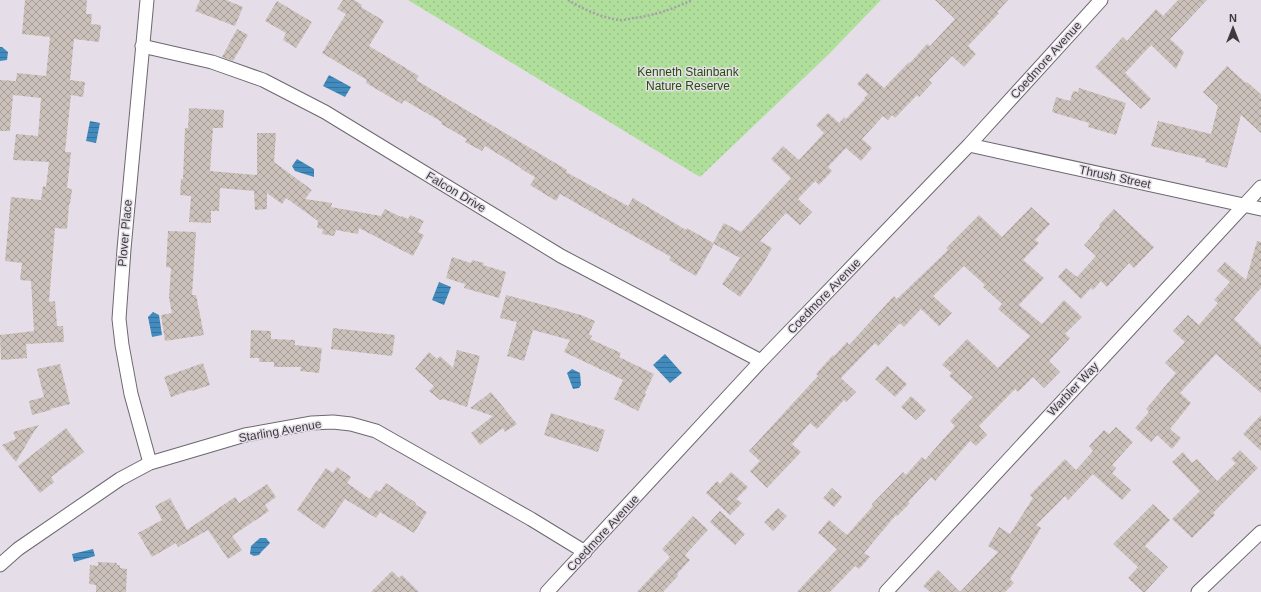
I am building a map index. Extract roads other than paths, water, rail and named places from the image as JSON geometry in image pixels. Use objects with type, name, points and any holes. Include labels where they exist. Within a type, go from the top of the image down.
[{"type":"street","name":"Plover Place","points":[[147,0],[119,319],[131,394],[150,463]]},
{"type":"street","name":"Coedmore Avenue","points":[[547,592],[761,361],[969,145],[1101,0]]},
{"type":"street","name":"Falcon Drive","points":[[142,46],[212,62],[263,80],[325,112],[561,256],[761,361]]},
{"type":"street","name":"Thrush Street","points":[[969,145],[1244,204],[1261,209]]},
{"type":"street","name":"Warbler Way","points":[[886,592],[1261,187]]},
{"type":"street","name":"Starling Avenue","points":[[0,565],[18,549],[120,479],[150,463],[245,435],[312,423],[333,422],[351,424],[376,431],[462,479],[585,552]]},
{"type":"street","points":[[1198,592],[1261,532]]},
{"type":"water","points":[[0,47],[8,52],[7,60],[0,61]]},
{"type":"water","points":[[329,75],[351,87],[345,97],[323,86]]},
{"type":"water","points":[[90,121],[100,123],[96,143],[86,141]]},
{"type":"water","points":[[297,159],[314,169],[314,177],[295,171],[292,166]]},
{"type":"water","points":[[439,282],[451,287],[444,305],[432,300]]},
{"type":"water","points":[[153,312],[159,315],[162,335],[152,337],[148,317]]},
{"type":"water","points":[[665,354],[682,373],[670,383],[653,365]]},
{"type":"water","points":[[572,369],[580,373],[581,385],[579,388],[573,389],[567,373]]},
{"type":"water","points":[[260,538],[266,538],[270,543],[259,555],[254,556],[250,554],[251,546]]},
{"type":"water","points":[[93,549],[95,556],[74,562],[72,554]]},
{"type":"park label","name":"Kenneth Stainbank Nature Reserve","points":[[688,79]]}]
